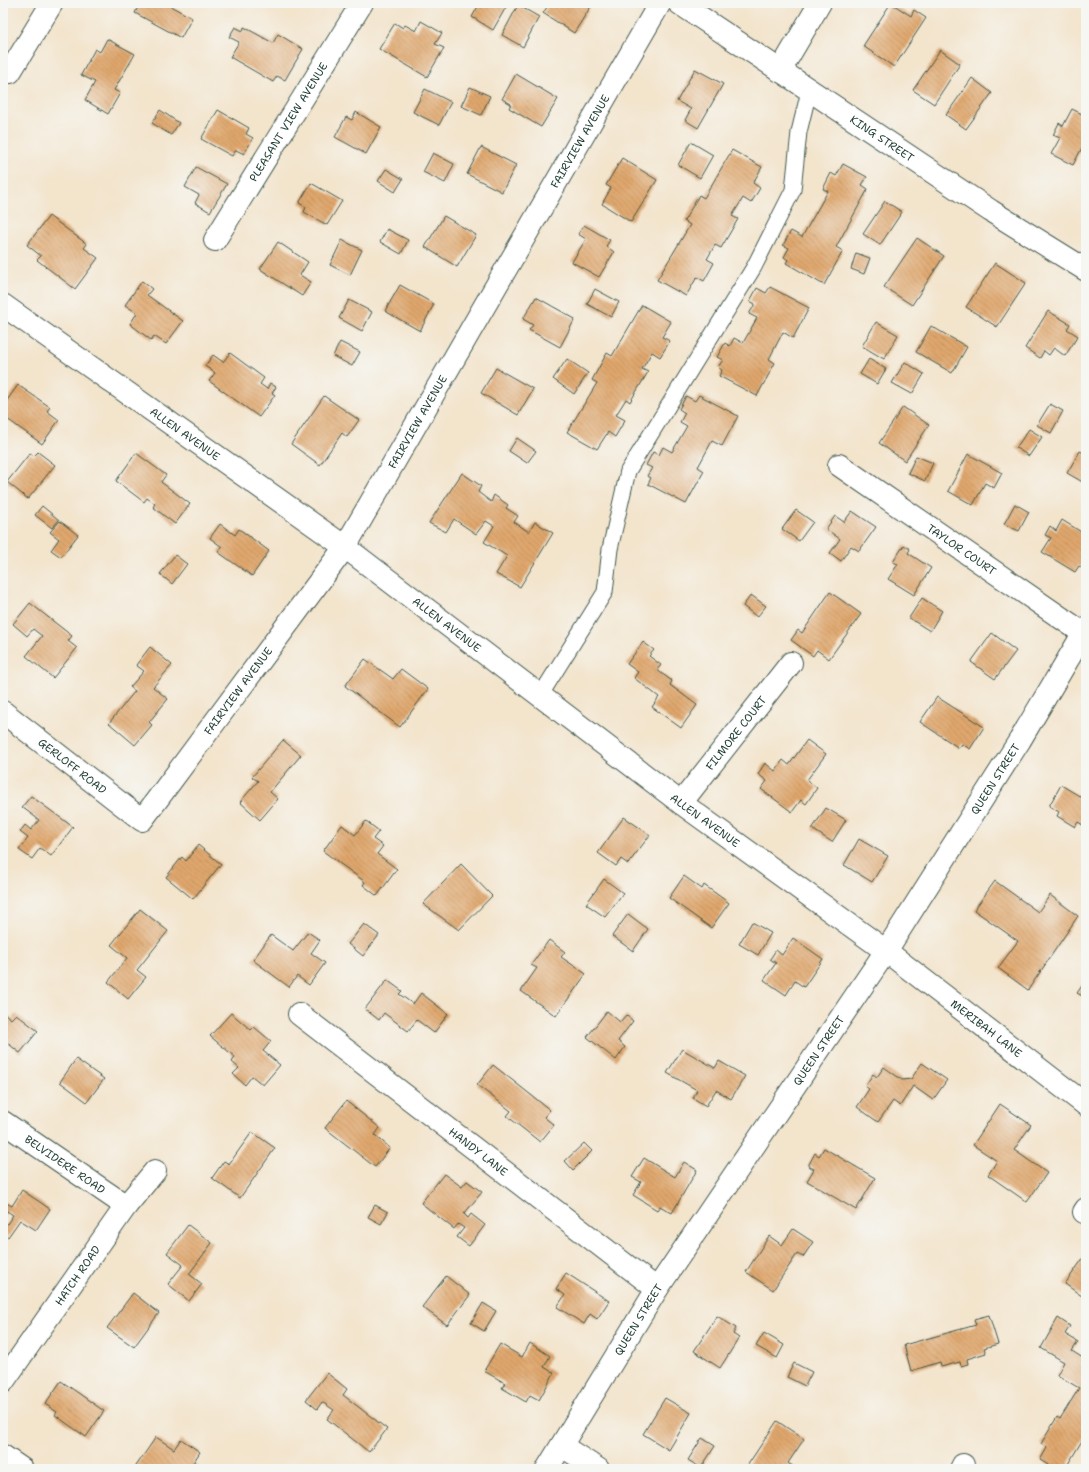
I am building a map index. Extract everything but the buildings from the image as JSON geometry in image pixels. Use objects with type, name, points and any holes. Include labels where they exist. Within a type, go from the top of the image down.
[{"type":"street","points":[[10,72],[52,3]]},
{"type":"street","name":"PLEASANT VIEW AVENUE","points":[[215,240],[362,3]]},
{"type":"street","name":"FAIRVIEW AVENUE","points":[[142,820],[345,547],[660,3]]},
{"type":"street","name":"KING STREET","points":[[679,3],[992,211],[1086,270]]},
{"type":"street","points":[[780,71],[820,3]]},
{"type":"street","name":"ALLEN AVENUE","points":[[3,305],[345,547],[681,804],[886,951]]},
{"type":"street","name":"TAYLOR COURT","points":[[839,465],[1085,631]]},
{"type":"street","name":"QUEEN STREET","points":[[547,1469],[657,1289],[886,951],[1020,740],[1085,631]]},
{"type":"street","name":"FILMORE COURT","points":[[681,804],[791,663]]},
{"type":"street","name":"GERLOFF ROAD","points":[[3,712],[142,820]]},
{"type":"street","name":"MERIBAH LANE","points":[[886,951],[1086,1106]]},
{"type":"street","name":"HANDY LANE","points":[[299,1014],[657,1289]]},
{"type":"street","name":"BELVIDERE ROAD","points":[[3,1122],[126,1206]]},
{"type":"street","name":"HATCH ROAD","points":[[3,1382],[126,1206],[155,1171]]},
{"type":"street","points":[[562,1446],[598,1469]]},
{"type":"street","points":[[3,1456],[22,1469]]},
{"type":"lane","points":[[540,696],[605,592],[610,549],[628,471],[754,267],[792,190],[799,132],[810,91]]}]
